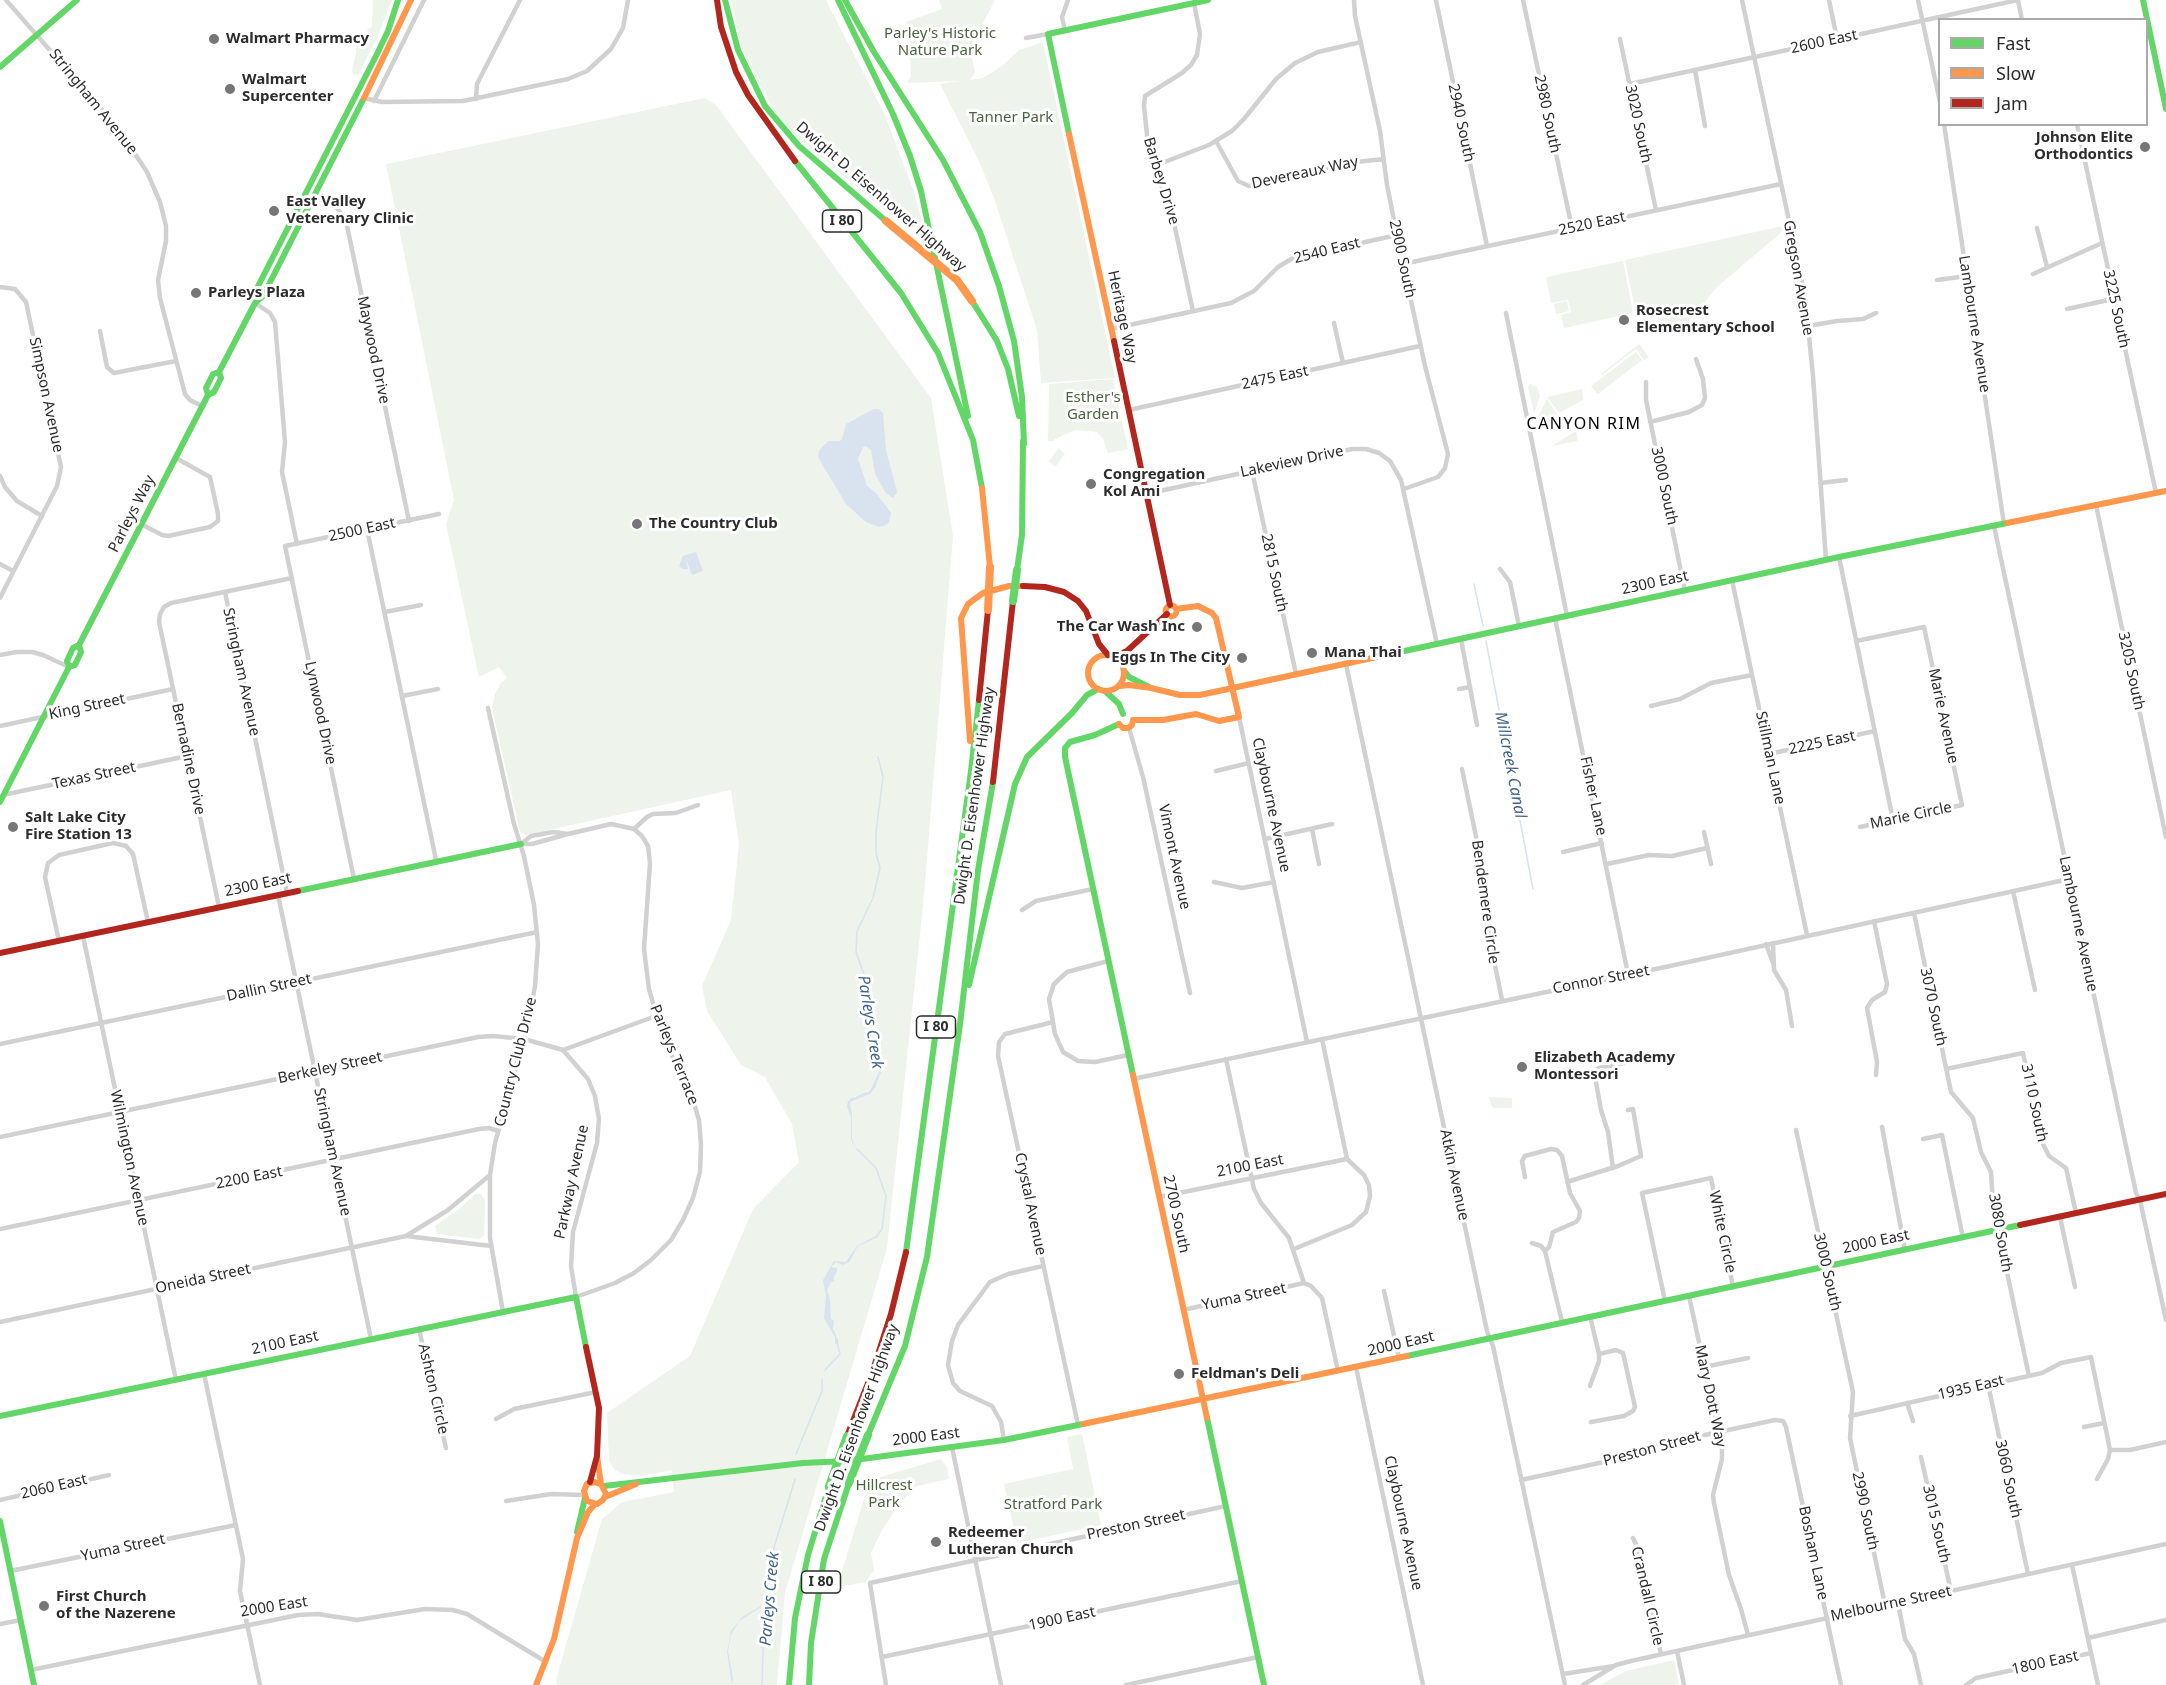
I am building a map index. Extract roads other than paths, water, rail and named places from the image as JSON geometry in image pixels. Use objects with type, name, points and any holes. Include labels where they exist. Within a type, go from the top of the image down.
[{"type":"main road","points":[[0,68],[77,0]]},
{"type":"main road","points":[[360,97],[388,31],[398,0]]},
{"type":"main road","points":[[360,97],[411,0]]},
{"type":"main road","name":"Dwight D. Eisenhower Highway","points":[[717,0],[721,27],[736,72],[748,95],[803,171],[901,293],[938,353],[973,440],[983,494],[990,567],[988,610],[971,771],[906,1250],[891,1314],[872,1373],[829,1486],[808,1555],[795,1618],[789,1685]]},
{"type":"main road","name":"Dwight D. Eisenhower Highway","points":[[725,0],[738,50],[765,106],[800,146],[957,280],[972,301],[997,341],[1008,369],[1024,444],[1022,535],[994,774],[978,870],[960,1023],[927,1257],[905,1346],[849,1483],[824,1560],[811,1643],[809,1685]]},
{"type":"main road","points":[[831,0],[857,40]]},
{"type":"main road","points":[[838,0],[893,114],[921,191],[973,440]]},
{"type":"main road","points":[[845,0],[874,52],[948,169],[980,232],[999,286],[1014,341],[1022,397],[1024,444]]},
{"type":"main road","points":[[1048,34],[1208,0]]},
{"type":"main road","points":[[2143,0],[2147,18]]},
{"type":"main road","points":[[2148,24],[2166,109]]},
{"type":"main road","name":"Heritage Way","points":[[1048,34],[1171,609]]},
{"type":"main road","name":"Parleys Way","points":[[1,797],[69,667],[75,665],[81,652],[79,645],[202,406],[208,395],[214,392],[221,378],[219,372],[255,303],[256,290],[311,193],[360,97]]},
{"type":"main road","name":"2300 East","points":[[1119,686],[1151,688],[1189,696],[1233,688],[1839,557],[2166,491]]},
{"type":"main road","points":[[971,771],[961,618],[968,604],[983,593],[1009,586],[1035,586],[1060,590],[1073,597],[1084,608],[1093,624],[1100,646],[1124,669]]},
{"type":"main road","name":"Claybourne Avenue","points":[[1171,609],[1198,606],[1212,613],[1216,618],[1239,717]]},
{"type":"main road","points":[[1119,704],[1089,680],[1089,667],[1096,658],[1123,654],[1171,609]]},
{"type":"main road","points":[[1123,714],[1119,704],[1119,686],[1124,678],[1128,655],[1140,640]]},
{"type":"main road","name":"2300 East","points":[[1124,669],[1129,677],[1151,688]]},
{"type":"main road","points":[[960,1023],[1015,784],[1027,757],[1087,695],[1119,686]]},
{"type":"main road","points":[[1123,714],[1130,715],[1131,724]]},
{"type":"main road","points":[[1123,714],[1119,718],[1119,724],[1123,728],[1131,724],[1196,714],[1219,721],[1239,717]]},
{"type":"main road","name":"2700 South","points":[[1119,724],[1095,735],[1073,741],[1065,748],[1066,762],[1264,1685]]},
{"type":"main road","name":"2300 East","points":[[0,953],[521,844]]},
{"type":"main road","name":"2000 East","points":[[602,1485],[636,1484],[803,1463],[847,1461],[1005,1440],[2166,1194]]},
{"type":"main road","name":"2100 East","points":[[0,1416],[576,1297]]},
{"type":"main road","name":"Parkway Avenue","points":[[576,1297],[597,1396],[599,1421],[597,1455]]},
{"type":"main road","points":[[536,1685],[554,1639],[577,1538],[585,1487],[591,1482],[597,1455]]},
{"type":"main road","points":[[577,1538],[588,1512],[605,1497],[597,1455]]},
{"type":"main road","points":[[591,1482],[602,1485]]},
{"type":"main road","name":"2000 East","points":[[605,1497],[636,1484]]},
{"type":"main road","points":[[584,1496],[590,1503],[595,1504]]},
{"type":"main road","points":[[0,1521],[34,1685]]},
{"type":"street","name":"Stringham Avenue","points":[[6,0],[126,137],[143,166],[166,220],[167,233],[158,289],[186,396],[202,406]]},
{"type":"street","points":[[374,101],[424,0]]},
{"type":"street","points":[[476,99],[477,84],[520,0]]},
{"type":"street","points":[[360,97],[374,101],[452,102],[558,82],[587,71],[603,58],[617,39],[626,16],[628,0]]},
{"type":"street","points":[[1065,31],[1062,17],[1068,0]]},
{"type":"street","name":"2900 South","points":[[1354,0],[1380,131],[1396,234],[1420,346],[1448,458],[1445,468],[1438,477],[1404,489]]},
{"type":"street","name":"2940 South","points":[[1436,0],[1487,246]]},
{"type":"street","name":"2980 South","points":[[1523,0],[1572,228]]},
{"type":"street","name":"Gregson Avenue","points":[[1742,0],[1805,296],[1826,560]]},
{"type":"street","points":[[1829,0],[1837,39]]},
{"type":"street","points":[[1918,0],[1938,93]]},
{"type":"street","points":[[2018,0],[2022,18]]},
{"type":"street","name":"2600 East","points":[[1630,84],[2018,0]]},
{"type":"street","name":"Barbey Drive","points":[[1193,311],[1176,228],[1154,166],[1146,132],[1146,96],[1182,73],[1194,60],[1200,34],[1194,3]]},
{"type":"street","points":[[1026,39],[1048,34]]},
{"type":"street","name":"3020 South","points":[[1620,39],[1656,210]]},
{"type":"street","points":[[1154,166],[1216,141],[1238,125],[1271,85],[1289,68],[1318,52],[1361,42]]},
{"type":"street","points":[[1695,70],[1705,126]]},
{"type":"street","name":"Lambourne Avenue","points":[[1944,126],[2004,524]]},
{"type":"street","name":"3225 South","points":[[2077,126],[2156,493]]},
{"type":"street","points":[[2039,142],[2079,133]]},
{"type":"street","name":"Devereaux Way","points":[[1216,141],[1238,181],[1249,186],[1341,164],[1383,159]]},
{"type":"street","name":"2520 East","points":[[1403,264],[1781,184]]},
{"type":"street","name":"Maywood Drive","points":[[311,193],[337,207],[346,221],[409,520]]},
{"type":"street","points":[[2037,228],[2047,267]]},
{"type":"street","name":"2540 East","points":[[1193,311],[1237,301],[1249,295],[1278,267],[1299,256],[1396,234]]},
{"type":"street","points":[[2033,274],[2102,243]]},
{"type":"street","points":[[1937,280],[1966,276]]},
{"type":"street","name":"Simpson Avenue","points":[[0,287],[9,287],[18,291],[27,304],[60,462],[58,481],[0,598]]},
{"type":"street","points":[[2067,309],[2113,299]]},
{"type":"street","points":[[255,303],[268,310],[275,322],[285,445],[282,472],[297,544]]},
{"type":"street","points":[[1111,329],[1193,311]]},
{"type":"street","points":[[1506,313],[1567,616]]},
{"type":"street","points":[[1808,326],[1863,319],[1876,313]]},
{"type":"street","points":[[1334,323],[1343,363]]},
{"type":"street","points":[[100,331],[107,367],[114,373],[176,361]]},
{"type":"street","name":"2475 East","points":[[1129,410],[1420,346]]},
{"type":"street","points":[[1650,422],[1681,414],[1702,405],[1705,398],[1696,359]]},
{"type":"street","name":"3000 South","points":[[1646,382],[1645,394],[1650,422],[1685,591]]},
{"type":"street","name":"Lakeview Drive","points":[[1146,494],[1352,449],[1366,449],[1379,453],[1390,461],[1399,473],[1404,489],[1437,644]]},
{"type":"street","points":[[141,524],[168,536],[210,527],[218,521],[210,477],[176,458]]},
{"type":"street","name":"2815 South","points":[[1252,471],[1296,675]]},
{"type":"street","points":[[0,476],[17,501],[42,516]]},
{"type":"street","points":[[1820,483],[1846,480]]},
{"type":"street","name":"3205 South","points":[[2096,505],[2166,837]]},
{"type":"street","name":"2500 East","points":[[285,546],[439,514]]},
{"type":"street","name":"Lambourne Avenue","points":[[1994,526],[2135,1190],[2140,1200],[2166,1320]]},
{"type":"street","points":[[368,529],[436,860]]},
{"type":"street","name":"Lynwood Drive","points":[[285,546],[354,879]]},
{"type":"street","points":[[1839,557],[1893,820]]},
{"type":"street","points":[[0,564],[13,571]]},
{"type":"street","points":[[1500,569],[1510,582],[1519,626]]},
{"type":"street","points":[[225,592],[292,578]]},
{"type":"street","name":"Stillman Lane","points":[[1732,580],[1807,935]]},
{"type":"street","name":"Stringham Avenue","points":[[225,592],[283,894],[297,982],[371,1339]]},
{"type":"street","name":"Bernadine Drive","points":[[219,907],[159,621],[160,611],[168,604],[225,592]]},
{"type":"street","points":[[385,612],[421,605]]},
{"type":"street","name":"Fisher Lane","points":[[1555,618],[1628,974]]},
{"type":"street","name":"Marie Avenue","points":[[1856,641],[1924,627],[1962,805]]},
{"type":"street","points":[[1461,639],[1478,725]]},
{"type":"street","points":[[0,655],[32,652],[69,667]]},
{"type":"street","name":"Atkin Avenue","points":[[1347,664],[1565,1685]]},
{"type":"street","points":[[1651,706],[1680,699],[1711,683],[1752,675]]},
{"type":"street","points":[[1459,689],[1470,687]]},
{"type":"street","name":"King Street","points":[[0,726],[174,689]]},
{"type":"street","points":[[402,696],[438,689]]},
{"type":"street","name":"Country Club Drive","points":[[488,708],[532,894],[537,932],[535,986],[524,1039],[498,1131],[490,1175],[491,1246],[503,1312]]},
{"type":"street","name":"Claybourne Avenue","points":[[1239,717],[1308,1042]]},
{"type":"street","name":"Vimont Avenue","points":[[1131,724],[1190,993]]},
{"type":"street","name":"2225 East","points":[[1769,754],[1875,731]]},
{"type":"street","name":"Texas Street","points":[[1,797],[188,756]]},
{"type":"street","points":[[1216,771],[1249,764]]},
{"type":"street","name":"Bendemere Circle","points":[[1462,769],[1485,880],[1485,915],[1502,1000]]},
{"type":"street","points":[[634,829],[653,814],[676,813],[698,805]]},
{"type":"street","name":"Marie Circle","points":[[1860,827],[1962,805]]},
{"type":"street","name":"2300 East","points":[[521,844],[531,836],[553,832],[568,834],[611,824],[634,829]]},
{"type":"street","points":[[1265,839],[1332,824]]},
{"type":"street","name":"Parleys Terrace","points":[[576,1297],[615,1283],[634,1273],[671,1240],[693,1198],[701,1159],[699,1120],[692,1097],[666,1043],[656,1016],[647,975],[644,949],[650,854],[645,839],[634,829]]},
{"type":"street","points":[[1312,829],[1319,864]]},
{"type":"street","points":[[1704,832],[1711,864]]},
{"type":"street","points":[[59,941],[45,870],[48,863],[56,856],[80,850],[117,843],[131,851],[148,922]]},
{"type":"street","points":[[1563,852],[1602,843]]},
{"type":"street","points":[[1607,864],[1650,855],[1672,856],[1707,848]]},
{"type":"street","name":"Connor Street","points":[[1133,1079],[2069,879]]},
{"type":"street","points":[[1215,882],[1242,888],[1274,882]]},
{"type":"street","points":[[1022,910],[1036,901],[1093,889]]},
{"type":"street","points":[[2013,891],[2035,990]]},
{"type":"street","name":"3070 South","points":[[1914,913],[1951,1092],[1955,1099]]},
{"type":"street","points":[[1874,921],[1887,984],[1885,992],[1872,1000],[1867,1008],[1877,1062],[1876,1075]]},
{"type":"street","name":"Dallin Street","points":[[0,1044],[537,932]]},
{"type":"street","name":"Wilmington Avenue","points":[[83,936],[176,1380]]},
{"type":"street","points":[[1773,943],[1774,972],[1786,990],[1792,1026]]},
{"type":"street","points":[[1766,944],[1773,963]]},
{"type":"street","points":[[1108,961],[1074,969],[1058,978],[1049,999],[1053,1022],[1060,1047],[1072,1059],[1095,1062],[1128,1055]]},
{"type":"street","points":[[563,1050],[656,1016]]},
{"type":"street","name":"Crystal Avenue","points":[[1053,1022],[1005,1034],[1001,1036],[998,1049],[1078,1425]]},
{"type":"street","name":"Berkeley Street","points":[[0,1137],[478,1037],[524,1039],[563,1050]]},
{"type":"street","points":[[1294,1249],[1352,1226],[1366,1212],[1370,1201],[1369,1185],[1364,1175],[1347,1159],[1322,1039]]},
{"type":"street","name":"Parkway Avenue","points":[[563,1050],[588,1079],[595,1096],[599,1119],[597,1143],[573,1232],[571,1266],[576,1297]]},
{"type":"street","name":"3110 South","points":[[1946,1069],[2023,1053],[2043,1144],[2049,1156],[2066,1168],[2076,1214]]},
{"type":"street","points":[[1226,1059],[1251,1180],[1261,1203],[1282,1226],[1294,1249],[1304,1283],[1311,1286],[1322,1298],[1338,1371]]},
{"type":"street","points":[[1613,1168],[1608,1132],[1601,1110],[1594,1071],[1644,1059]]},
{"type":"street","name":"3080 South","points":[[1955,1099],[1973,1118],[1981,1152],[1991,1172],[1998,1230],[2029,1376]]},
{"type":"street","points":[[1567,1182],[1613,1168],[1641,1156],[1633,1109],[1628,1110]]},
{"type":"street","points":[[1882,1127],[1905,1250]]},
{"type":"street","name":"2200 East","points":[[0,1229],[479,1129],[489,1128],[498,1131]]},
{"type":"street","name":"3000 South","points":[[1796,1130],[1853,1392],[1850,1416]]},
{"type":"street","points":[[1923,1139],[1942,1135],[1963,1238]]},
{"type":"street","points":[[1525,1177],[1522,1161],[1525,1156],[1553,1149],[1559,1152],[1562,1156],[1570,1193],[1580,1211],[1576,1222],[1553,1232],[1549,1247],[1545,1251]]},
{"type":"street","name":"2100 East","points":[[1159,1197],[1347,1159]]},
{"type":"street","name":"Oneida Street","points":[[406,1236],[455,1204],[490,1175]]},
{"type":"street","name":"White Circle","points":[[1665,1301],[1642,1193],[1710,1178],[1733,1287]]},
{"type":"street","points":[[2060,1217],[2075,1287]]},
{"type":"street","name":"Oneida Street","points":[[0,1322],[406,1236],[491,1246]]},
{"type":"street","points":[[1533,1243],[1541,1246],[1545,1251],[1562,1322]]},
{"type":"street","points":[[1005,1440],[1001,1422],[992,1406],[960,1391],[953,1383],[948,1365],[952,1341],[958,1324],[990,1282],[1008,1274],[1043,1266]]},
{"type":"street","name":"Yuma Street","points":[[1183,1310],[1304,1283]]},
{"type":"street","points":[[1384,1291],[1399,1358]]},
{"type":"street","name":"Mary Dott Way","points":[[1689,1296],[1722,1459],[1713,1495],[1714,1503],[1729,1575],[1748,1635]]},
{"type":"street","points":[[1590,1316],[1599,1354],[1599,1361],[1590,1386]]},
{"type":"street","name":"Ashton Circle","points":[[419,1329],[446,1448]]},
{"type":"street","points":[[1591,1422],[1624,1416],[1633,1411],[1635,1402],[1623,1353],[1616,1350],[1599,1354]]},
{"type":"street","name":"1935 East","points":[[1850,1416],[2029,1376],[2061,1363],[2091,1357],[2104,1423]]},
{"type":"street","points":[[1704,1367],[1748,1358]]},
{"type":"street","name":"Claybourne Avenue","points":[[1356,1367],[1424,1685]]},
{"type":"street","points":[[204,1374],[243,1559],[240,1588],[260,1685]]},
{"type":"street","name":"3060 South","points":[[1988,1384],[2028,1574]]},
{"type":"street","points":[[496,1419],[514,1409],[597,1396]]},
{"type":"street","points":[[1907,1402],[1913,1421]]},
{"type":"street","name":"2990 South","points":[[1850,1416],[1850,1438],[1885,1605]]},
{"type":"street","name":"Preston Street","points":[[1521,1480],[1613,1460],[1653,1446],[1775,1420],[1783,1421]]},
{"type":"street","name":"Bosham Lane","points":[[1783,1421],[1841,1685]]},
{"type":"street","points":[[2084,1427],[2104,1423],[2110,1450],[2108,1459],[2097,1479]]},
{"type":"street","points":[[2110,1450],[2130,1450],[2166,1442]]},
{"type":"street","points":[[952,1447],[1001,1685]]},
{"type":"street","name":"3015 South","points":[[1921,1457],[1951,1591]]},
{"type":"street","name":"2060 East","points":[[0,1500],[109,1475]]},
{"type":"street","points":[[506,1501],[551,1494],[584,1496]]},
{"type":"street","name":"Preston Street","points":[[882,1657],[870,1582],[1226,1506]]},
{"type":"street","name":"Yuma Street","points":[[10,1571],[236,1524]]},
{"type":"street","name":"Crandall Circle","points":[[1633,1538],[1638,1548],[1661,1654]]},
{"type":"street","name":"Melbourne Street","points":[[1563,1674],[1616,1665],[2166,1544]]},
{"type":"street","points":[[2072,1565],[2098,1685]]},
{"type":"street","name":"1900 East","points":[[882,1657],[1242,1581]]},
{"type":"street","points":[[1898,1603],[1905,1639],[1914,1654],[1921,1685]]},
{"type":"street","name":"2000 East","points":[[31,1670],[298,1615],[318,1614],[357,1620],[412,1610],[453,1610],[475,1618],[546,1662]]},
{"type":"street","points":[[0,1624],[21,1620]]},
{"type":"street","points":[[2088,1638],[2166,1620]]},
{"type":"street","points":[[1677,1651],[1684,1685]]},
{"type":"street","name":"1800 East","points":[[1966,1685],[1976,1678],[2091,1653]]},
{"type":"street","points":[[882,1657],[886,1685]]},
{"type":"street","points":[[1126,1685],[1258,1657]]},
{"type":"street","name":"Melbourne Street","points":[[1583,1685],[1616,1665]]},
{"type":"waterway","name":"Millcreek Canal","points":[[1474,584],[1483,626]]},
{"type":"waterway","name":"Millcreek Canal","points":[[1486,641],[1533,889]]},
{"type":"waterway","name":"Parleys Creek","points":[[878,757],[883,777],[876,832],[876,853],[880,868],[873,898],[857,931],[856,952],[865,977],[867,988],[864,1006],[867,1023],[878,1053],[880,1073]]},
{"type":"waterway","name":"Parleys Creek","points":[[857,1097],[866,1093]]},
{"type":"waterway","name":"Parleys Creek","points":[[857,1149],[876,1168],[886,1196],[882,1229],[876,1237]]},
{"type":"waterway","name":"Parleys Creek","points":[[825,1370],[840,1354],[837,1342]]},
{"type":"waterway","name":"Parleys Creek","points":[[796,1454],[822,1391],[822,1379]]},
{"type":"waterway","name":"Parleys Creek","points":[[762,1685],[764,1622],[772,1554],[795,1479]]},
{"type":"place","name":"Walmart Pharmacy","points":[[214,39]]},
{"type":"place","name":"Walmart Supercenter","points":[[230,89]]},
{"type":"place","name":"Johnson Elite Orthodontics","points":[[2145,147]]},
{"type":"place","name":"East Valley Veterenary Clinic","points":[[274,211]]},
{"type":"place","name":"Parleys Plaza","points":[[196,293]]},
{"type":"place","name":"Rosecrest Elementary School","points":[[1624,320]]},
{"type":"place","name":"Congregation Kol Ami","points":[[1091,484]]},
{"type":"place","name":"The Country Club","points":[[637,524]]},
{"type":"place","name":"The Car Wash Inc","points":[[1197,627]]},
{"type":"place","name":"Mana Thai","points":[[1312,653]]},
{"type":"place","name":"Eggs In The City","points":[[1242,658]]},
{"type":"place","name":"Salt Lake City Fire Station 13","points":[[13,827]]},
{"type":"place","name":"Elizabeth Academy Montessori","points":[[1522,1067]]},
{"type":"place","name":"Feldman's Deli","points":[[1179,1374]]},
{"type":"place","name":"Redeemer Lutheran Church","points":[[936,1542]]},
{"type":"place","name":"First Church of the Nazerene","points":[[44,1606]]},
{"type":"district","name":"CANYON RIM","points":[[1584,424]]},
{"type":"park label","name":"Parley's Historic Nature Park","points":[[940,42]]},
{"type":"park label","name":"Tanner Park","points":[[1011,118]]},
{"type":"park label","name":"Esther's Garden","points":[[1093,406]]},
{"type":"park label","name":"Hillcrest Park","points":[[884,1494]]},
{"type":"park label","name":"Stratford Park","points":[[1053,1505]]}]
